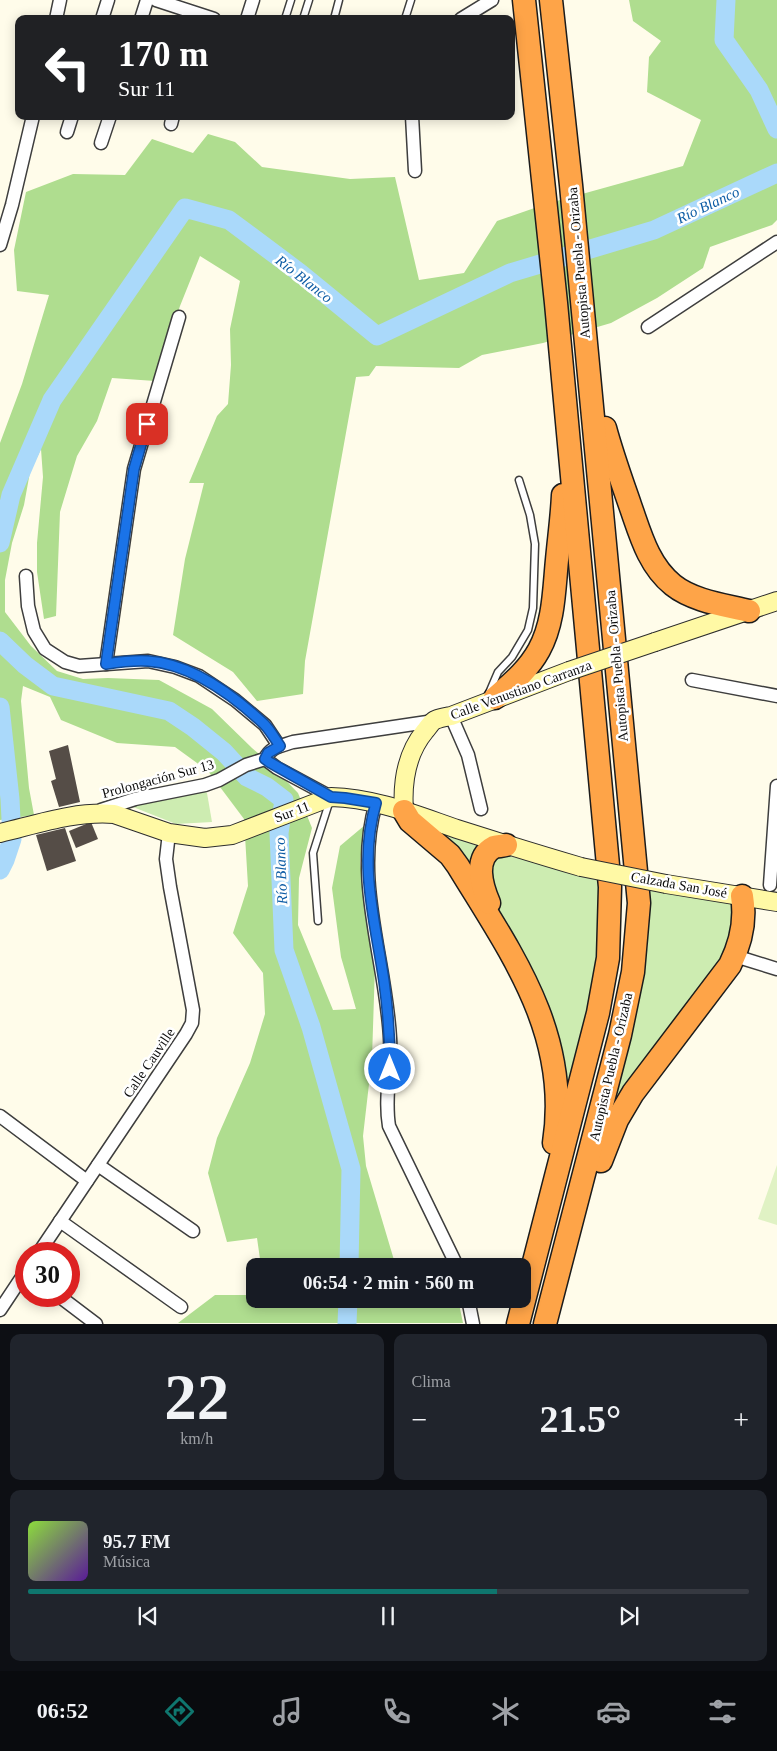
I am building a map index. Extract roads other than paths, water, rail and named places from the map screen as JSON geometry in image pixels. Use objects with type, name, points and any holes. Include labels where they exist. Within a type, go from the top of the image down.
[{"type":"highway","name":"Autopista Puebla - Orizaba","points":[[518,1324],[598,1013],[608,958],[610,887],[556,302],[524,0]]},
{"type":"highway","name":"Autopista Puebla - Orizaba","points":[[547,1314],[620,1035],[633,972],[639,903],[572,185],[551,0]]},
{"type":"highway","points":[[589,365],[614,460],[646,550],[656,566],[664,576],[683,591],[710,601],[749,611]]},
{"type":"highway","points":[[490,700],[523,673],[532,662],[539,651],[548,628],[554,591],[563,497],[564,389]]},
{"type":"highway","points":[[404,811],[410,821],[450,855],[520,970]]},
{"type":"highway","points":[[506,845],[494,847],[486,854],[480,868],[481,878],[485,893],[538,1008],[548,1038],[556,1075],[556,1130],[534,1263]]},
{"type":"highway","points":[[547,1314],[607,1145],[622,1110],[652,1067],[721,978],[734,956],[744,921],[742,896]]},
{"type":"main road","name":"Calle Venustiano Carranza","points":[[442,718],[570,671],[777,601]]},
{"type":"main road","points":[[404,811],[404,789],[407,768],[413,750],[422,734],[442,718]]},
{"type":"main road","points":[[379,804],[407,768]]},
{"type":"main road","name":"Sur 11","points":[[0,833],[66,817],[88,814],[114,814],[169,833],[198,837],[232,835],[331,797],[379,804],[581,867]]},
{"type":"main road","name":"Calzada San José","points":[[581,867],[666,884],[777,902]]},
{"type":"street","points":[[57,15],[60,0]]},
{"type":"street","points":[[103,15],[108,0]]},
{"type":"street","points":[[142,15],[147,0]]},
{"type":"street","points":[[156,0],[198,15]]},
{"type":"street","points":[[248,15],[253,0]]},
{"type":"street","points":[[468,15],[492,0]]},
{"type":"street","points":[[0,245],[12,205],[32,120]]},
{"type":"street","points":[[67,132],[71,120]]},
{"type":"street","points":[[101,143],[109,120]]},
{"type":"street","points":[[412,120],[415,171]]},
{"type":"street","points":[[648,327],[777,242]]},
{"type":"street","points":[[106,664],[134,469],[178,317]]},
{"type":"street","points":[[26,576],[28,606],[34,631],[45,649],[65,662],[79,666],[148,661],[175,667],[199,676],[235,700],[266,726],[280,746]]},
{"type":"street","points":[[692,680],[777,696]]},
{"type":"street","points":[[442,718],[468,756],[481,809]]},
{"type":"street","name":"Calle Venustiano Carranza","points":[[264,759],[268,753],[280,746],[293,742],[442,718]]},
{"type":"street","points":[[264,759],[331,797]]},
{"type":"street","name":"Prolongación Sur 13","points":[[88,814],[135,799],[205,785],[219,780],[246,765],[264,759]]},
{"type":"street","points":[[770,885],[777,786]]},
{"type":"street","points":[[379,804],[368,838],[367,870],[384,982],[390,1038],[390,1069],[386,1109],[389,1126],[452,1258]]},
{"type":"street","name":"Calle Cauville","points":[[46,1242],[192,1023],[193,1010],[166,859],[169,833]]},
{"type":"street","points":[[734,956],[777,969]]},
{"type":"street","points":[[0,1116],[87,1182]]},
{"type":"street","points":[[98,1165],[193,1231]]},
{"type":"street","points":[[60,1221],[181,1307]]},
{"type":"street","points":[[0,1310],[15,1288]]},
{"type":"street","points":[[74,1307],[96,1324]]},
{"type":"street","points":[[470,1308],[473,1324]]},
{"type":"lane","points":[[286,15],[291,0]]},
{"type":"lane","points":[[304,15],[309,0]]},
{"type":"lane","points":[[335,15],[339,0]]},
{"type":"lane","points":[[406,15],[411,0]]},
{"type":"lane","points":[[490,700],[498,672],[512,657],[528,630],[533,608],[535,544],[530,516],[518,480]]},
{"type":"lane","points":[[318,921],[313,853],[331,797]]},
{"type":"waterway","name":"Río Blanco","points":[[726,0],[724,40],[759,90],[777,129]]},
{"type":"waterway","name":"Río Blanco","points":[[0,543],[11,495],[52,400],[185,208],[229,220],[300,273],[377,336],[510,273],[654,230],[777,173]]},
{"type":"waterway","name":"Río Blanco","points":[[0,641],[25,665],[53,686],[169,711],[193,727],[224,752],[247,777],[267,787],[284,800],[279,833],[284,950],[311,1027],[351,1169],[349,1258]]},
{"type":"waterway","points":[[0,707],[10,799],[12,839],[0,870]]},
{"type":"waterway","name":"Río Blanco","points":[[347,1324],[348,1308]]}]
